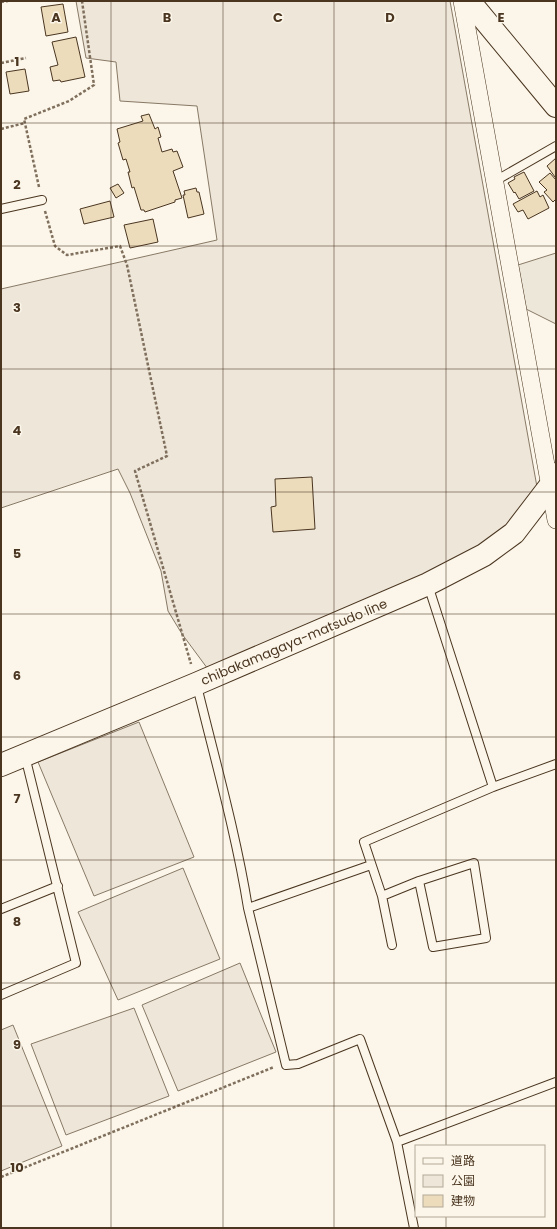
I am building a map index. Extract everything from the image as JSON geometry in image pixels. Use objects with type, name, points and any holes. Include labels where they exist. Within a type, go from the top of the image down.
[{"type":"main road","points":[[469,1],[556,106]]},
{"type":"main road","name":"chibakamagaya-matsudo line","points":[[1,765],[196,684],[428,584],[484,555],[514,533],[553,480]]},
{"type":"street","points":[[462,1],[553,480],[556,520]]},
{"type":"lane","points":[[495,181],[556,146]]},
{"type":"lane","points":[[1,209],[42,200]]},
{"type":"lane","points":[[428,584],[493,787]]},
{"type":"lane","points":[[196,684],[225,798],[244,883],[248,908],[286,1065],[298,1064],[360,1039],[396,1142],[414,1228]]},
{"type":"lane","points":[[1,995],[76,963],[25,756]]},
{"type":"lane","points":[[392,945],[382,896],[364,842],[493,787],[556,764]]},
{"type":"lane","points":[[382,896],[419,881],[474,862],[486,938],[433,947],[419,881]]},
{"type":"lane","points":[[248,908],[371,865]]},
{"type":"lane","points":[[1,909],[58,886]]},
{"type":"lane","points":[[396,1142],[556,1082]]},
{"type":"path","points":[[1,2],[8,1]]},
{"type":"path","points":[[82,1],[94,85],[69,101],[24,119],[42,200],[55,246],[68,255],[120,246],[127,265],[167,456],[135,471],[196,684]]},
{"type":"path","points":[[1,63],[26,58]]},
{"type":"path","points":[[1,129],[25,123]]},
{"type":"path","points":[[1,1177],[278,1066],[286,1065]]},
{"type":"green space","points":[[76,1],[450,1],[537,487],[472,572],[219,684],[182,634],[168,611],[161,571],[130,493],[118,469],[1,508],[1,289],[217,240],[197,106],[120,101],[116,62],[86,58]]},
{"type":"green space","points":[[139,722],[194,857],[94,896],[38,762]]},
{"type":"green space","points":[[183,868],[220,959],[118,1000],[78,912]]},
{"type":"green space","points":[[240,963],[276,1052],[178,1091],[142,1005]]},
{"type":"green space","points":[[134,1008],[169,1096],[66,1135],[31,1044]]},
{"type":"green space","points":[[13,1025],[62,1146],[1,1171],[1,1030]]},
{"type":"shaded area","points":[[556,253],[556,324],[526,309],[518,265]]},
{"type":"building","points":[[63,4],[68,32],[46,36],[41,7]]},
{"type":"building","points":[[76,37],[85,77],[61,82],[60,80],[53,81],[50,67],[58,65],[52,42]]},
{"type":"building","points":[[25,69],[29,91],[10,94],[6,72]]},
{"type":"building","points":[[149,114],[155,129],[158,127],[161,137],[158,138],[162,152],[172,149],[173,152],[177,151],[183,167],[173,171],[182,198],[175,200],[175,202],[145,212],[144,210],[141,210],[134,187],[132,188],[128,172],[130,172],[126,159],[123,160],[118,143],[120,142],[117,129],[143,121],[141,116]]},
{"type":"building","points":[[556,158],[556,177],[555,177],[547,166]]},
{"type":"building","points":[[524,172],[534,191],[519,199],[508,183],[515,179],[514,177]]},
{"type":"building","points":[[550,173],[556,180],[556,202],[555,200],[553,202],[544,192],[547,190],[539,182]]},
{"type":"building","points":[[118,184],[124,193],[116,198],[110,188]]},
{"type":"building","points":[[196,188],[197,192],[199,192],[204,214],[188,218],[183,195],[185,195],[184,191]]},
{"type":"building","points":[[537,191],[540,197],[543,195],[549,208],[528,219],[523,210],[518,212],[513,204]]},
{"type":"building","points":[[110,201],[114,217],[84,224],[80,209]]},
{"type":"building","points":[[153,219],[158,242],[130,248],[124,225]]},
{"type":"building","points":[[312,477],[315,529],[273,532],[271,507],[276,506],[275,479]]}]
